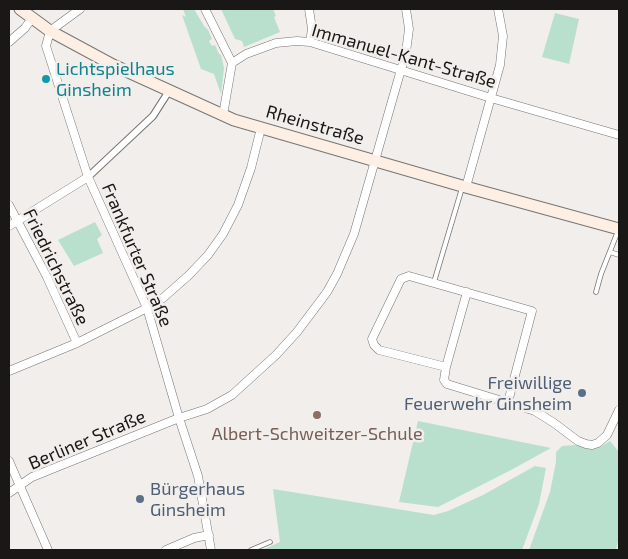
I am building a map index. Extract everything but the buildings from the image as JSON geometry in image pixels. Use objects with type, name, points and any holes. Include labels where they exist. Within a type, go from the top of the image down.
[{"type":"main road","name":"Rheinstraße","points":[[20,9],[50,31],[113,65],[223,115],[261,128],[464,187],[619,229]]},
{"type":"street","points":[[50,31],[80,9]]},
{"type":"street","points":[[205,9],[232,63],[223,115]]},
{"type":"street","points":[[309,9],[312,29],[310,42]]},
{"type":"street","name":"Berliner Straße","points":[[9,493],[32,478],[179,418],[207,409],[232,395],[281,349],[316,308],[337,274],[354,234],[406,52],[409,29],[406,9]]},
{"type":"street","points":[[464,187],[500,65],[503,36],[498,9]]},
{"type":"street","points":[[9,42],[32,18]]},
{"type":"street","name":"Frankfurter Straße","points":[[50,31],[46,46],[88,177],[147,308],[198,476],[211,550]]},
{"type":"street","name":"Immanuel-Kant-Straße","points":[[232,63],[246,54],[276,43],[310,42],[490,98],[619,134]]},
{"type":"street","points":[[9,226],[88,177],[154,116],[170,91]]},
{"type":"street","points":[[9,371],[76,343],[147,308],[163,298],[189,275],[208,255],[223,234],[238,205],[261,128]]},
{"type":"street","name":"Friedrichstraße","points":[[9,205],[48,277],[76,343]]},
{"type":"street","points":[[446,367],[379,350],[374,345],[372,339],[401,280],[409,276],[532,311],[508,402]]},
{"type":"street","points":[[467,292],[446,367],[444,380],[447,384],[535,411],[578,441],[592,445],[598,443],[607,435],[619,410]]},
{"type":"street","points":[[9,461],[48,550]]},
{"type":"street","points":[[166,550],[194,538],[209,535]]},
{"type":"lane","points":[[434,283],[464,187]]},
{"type":"lane","points":[[596,292],[619,229]]},
{"type":"lane","points":[[610,252],[619,255]]},
{"type":"lane","points":[[251,550],[270,542]]},
{"type":"green space","points":[[183,9],[194,9],[208,30],[212,39],[209,41],[212,46],[215,45],[221,55],[224,68],[221,94],[214,74],[201,69],[182,15],[186,17]]},
{"type":"green space","points":[[221,9],[273,9],[280,32],[244,47],[242,41],[235,39]]},
{"type":"green space","points":[[555,13],[579,19],[569,64],[542,57]]},
{"type":"green space","points":[[95,222],[102,235],[97,239],[103,253],[74,266],[58,240]]},
{"type":"green space","points":[[418,421],[551,448],[438,507],[399,502]]},
{"type":"green space","points":[[610,441],[619,452],[619,537],[616,550],[529,550],[550,492],[556,452],[562,446],[575,445],[591,449],[602,446]]},
{"type":"green space","points":[[535,466],[546,468],[539,504],[522,550],[262,550],[280,542],[273,489],[434,515],[448,511],[483,495]]},
{"type":"place","name":"Lichtspielhaus Ginsheim","points":[[46,79]]},
{"type":"place","name":"Freiwillige Feuerwehr Ginsheim","points":[[582,393]]},
{"type":"place","name":"Albert-Schweitzer-Schule","points":[[317,415]]},
{"type":"place","name":"Bürgerhaus Ginsheim","points":[[140,499]]}]
